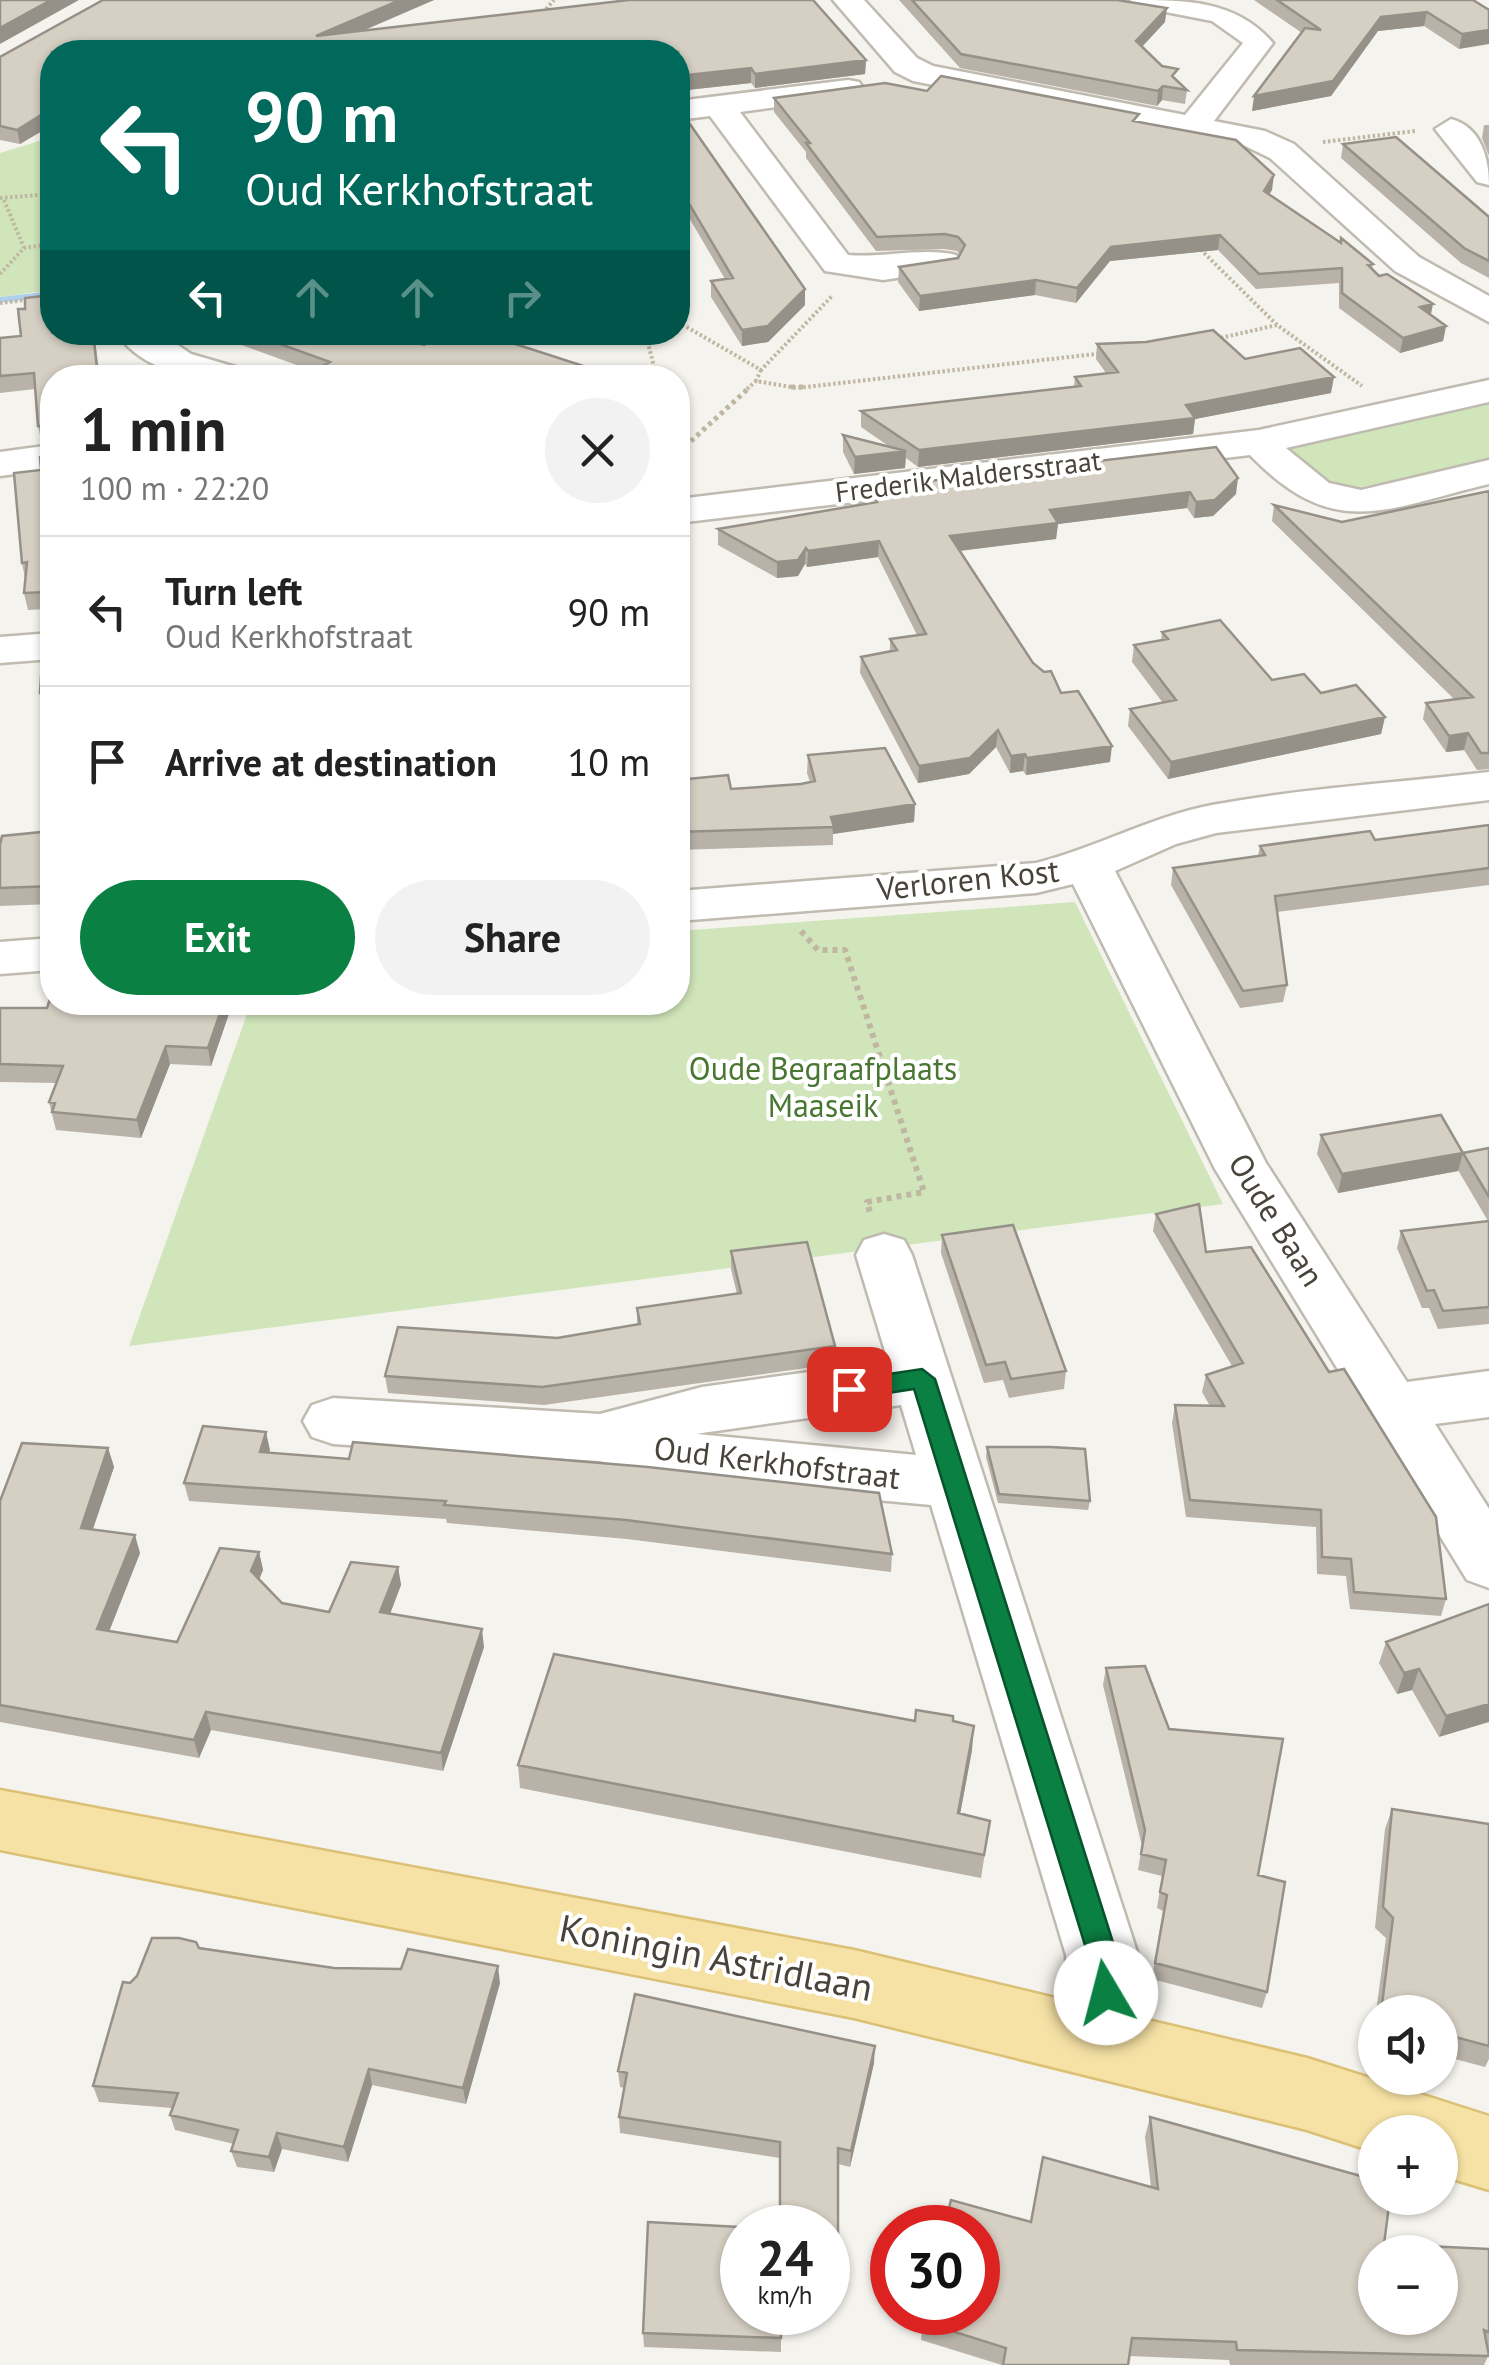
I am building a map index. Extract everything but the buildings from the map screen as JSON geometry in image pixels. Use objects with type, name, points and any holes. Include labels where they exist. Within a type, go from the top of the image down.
[{"type":"main road","name":"Koningin Astridlaan","points":[[0,1820],[854,1984],[1106,2042],[1307,2094],[1372,2115]]},
{"type":"main road","points":[[1458,2144],[1489,2154]]},
{"type":"street","points":[[848,0],[906,65],[937,78],[1194,125],[1254,138],[1282,151],[1406,264],[1489,310]]},
{"type":"street","points":[[1145,0],[1210,7],[1258,43],[1194,125]]},
{"type":"street","points":[[690,110],[937,78]]},
{"type":"street","points":[[718,106],[837,264],[858,268],[944,262]]},
{"type":"street","points":[[1451,129],[1489,175]]},
{"type":"street","points":[[153,345],[188,365]]},
{"type":"street","name":"Frederik Maldersstraat","points":[[690,510],[1259,442],[1489,391]]},
{"type":"street","points":[[1259,442],[1306,489],[1340,502],[1361,502],[1489,472]]},
{"type":"street","points":[[0,464],[40,459]]},
{"type":"street","points":[[0,650],[40,647]]},
{"type":"street","name":"Verloren Kost","points":[[690,905],[1036,878],[1088,865],[1159,834],[1213,819],[1489,786]]},
{"type":"street","name":"Oude Baan","points":[[1088,865],[1242,1168],[1489,1562]]},
{"type":"street","points":[[0,958],[40,955]]},
{"type":"street","name":"Oud Kerkhofstraat","points":[[884,1254],[1102,1955],[1106,2042]]},
{"type":"street","name":"Oud Kerkhofstraat","points":[[599,1438],[702,1410],[922,1379]]},
{"type":"street","points":[[1394,1407],[1489,1394]]},
{"type":"street","name":"Oud Kerkhofstraat","points":[[332,1421],[599,1438],[704,1460],[955,1483]]},
{"type":"path","points":[[552,23],[547,8],[554,0]]},
{"type":"path","points":[[1282,151],[1451,129]]},
{"type":"path","points":[[24,248],[2,199],[40,195]]},
{"type":"path","points":[[1194,243],[1277,325],[1398,412]]},
{"type":"path","points":[[0,274],[24,248],[40,246]]},
{"type":"path","points":[[690,441],[756,381],[761,370],[858,268]]},
{"type":"path","points":[[0,303],[35,299]]},
{"type":"path","points":[[1201,342],[1277,325]]},
{"type":"path","points":[[690,329],[761,370]]},
{"type":"path","points":[[756,381],[796,388],[1117,352]]},
{"type":"path","points":[[789,897],[808,946],[816,952],[845,950],[924,1192],[867,1202],[884,1254]]},
{"type":"green space","points":[[40,141],[40,292],[0,297],[0,153]]},
{"type":"green space","points":[[1489,399],[1489,462],[1335,492],[1286,452],[1292,444]]},
{"type":"green space","name":"Oude Begraafplaats Maaseik","points":[[1075,902],[1223,1204],[129,1346],[247,1015],[690,1015],[690,930]]},
{"type":"waterway","points":[[0,300],[40,295]]},
{"type":"route","points":[[849,1389],[922,1379],[1102,1955],[1106,1993]]}]
